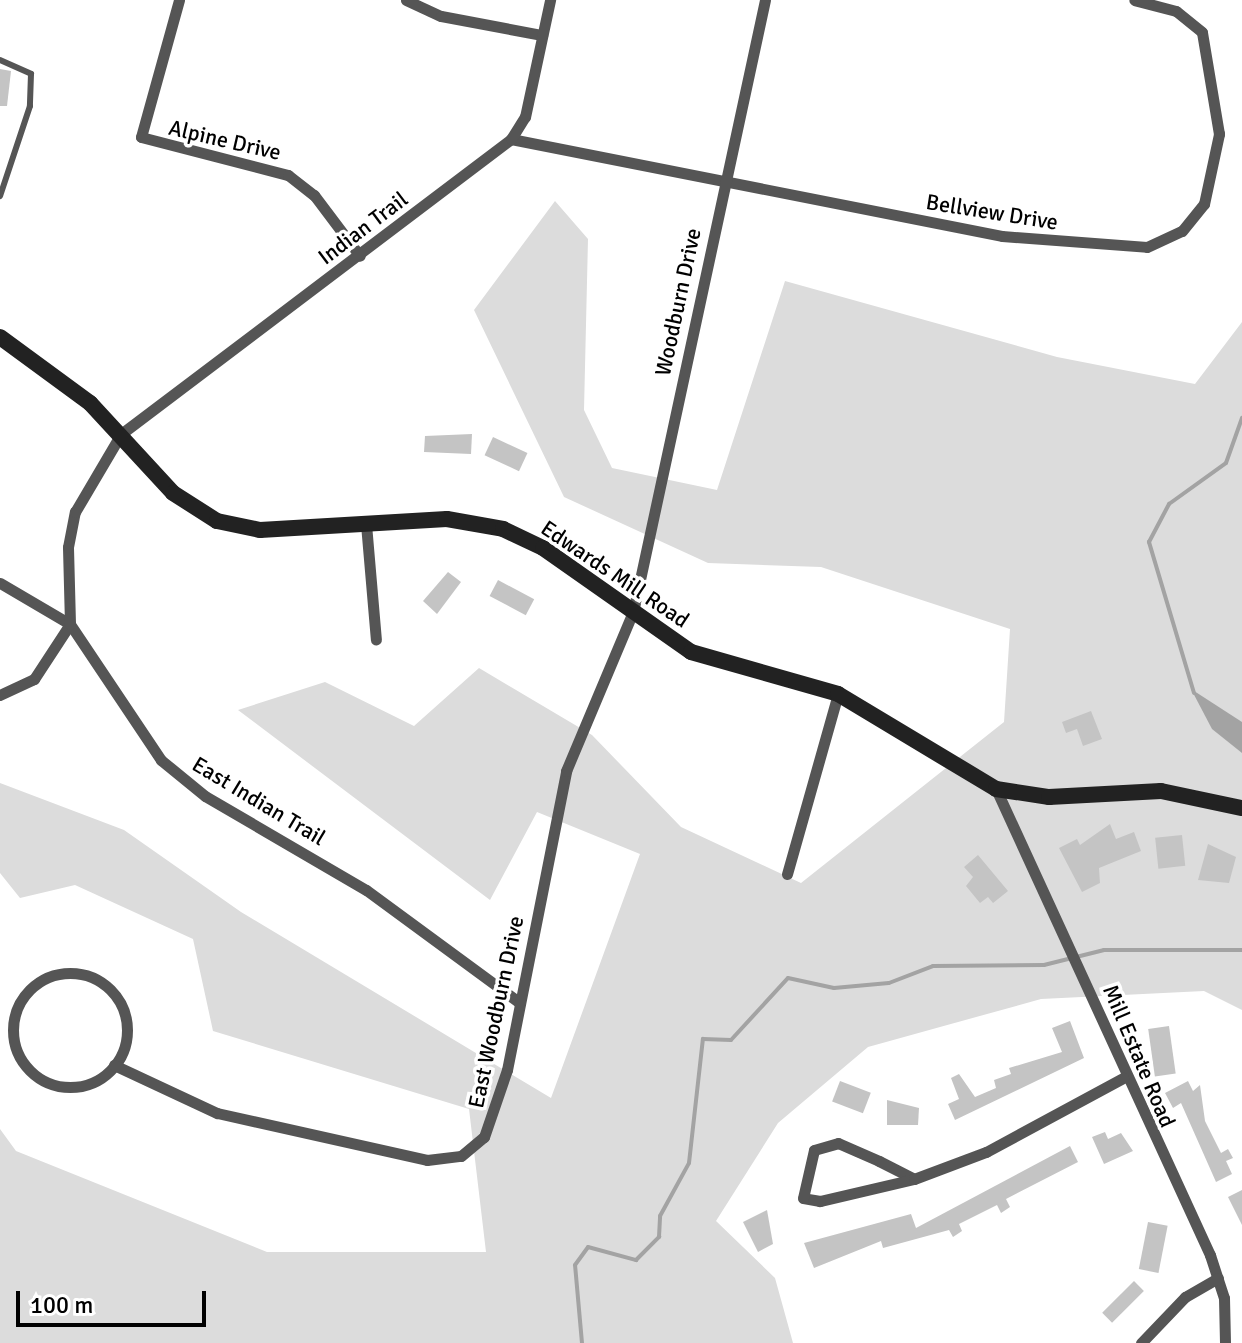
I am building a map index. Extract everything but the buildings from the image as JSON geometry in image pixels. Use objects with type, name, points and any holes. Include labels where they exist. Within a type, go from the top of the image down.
[{"type":"street","name":"Alpine Drive","points":[[179,0],[141,137],[288,175],[314,195],[360,256]]},
{"type":"street","points":[[406,0],[453,19],[542,35]]},
{"type":"street","name":"Indian Trail","points":[[121,434],[511,139],[525,117],[550,0]]},
{"type":"street","name":"Woodburn Drive","points":[[633,612],[765,0]]},
{"type":"street","name":"Bellview Drive","points":[[511,139],[724,184],[1054,244],[1160,243],[1193,220],[1212,187],[1219,158],[1213,79],[1193,22],[1134,0]]},
{"type":"street","name":"Edwards Mill Road","points":[[0,337],[56,375],[121,434],[173,493],[217,521],[260,530],[447,519],[503,529],[704,657],[838,694],[996,789],[1049,797],[1161,791],[1242,808]]},
{"type":"street","points":[[0,695],[34,679],[70,624],[72,521],[121,434]]},
{"type":"street","points":[[366,524],[376,640]]},
{"type":"street","points":[[0,583],[70,624]]},
{"type":"street","name":"East Woodburn Drive","points":[[114,1065],[217,1113],[441,1161],[474,1148],[492,1124],[520,1003],[566,771],[633,612]]},
{"type":"street","name":"East Indian Trail","points":[[70,624],[144,739],[180,778],[366,890],[520,1003]]},
{"type":"street","points":[[787,874],[838,694]]},
{"type":"street","name":"Mill Estate Road","points":[[996,789],[1068,936],[1123,1078],[1218,1278],[1225,1343]]},
{"type":"street","points":[[57,974],[82,974],[105,985],[125,1017],[125,1042],[114,1065],[69,1087],[34,1074],[13,1030],[25,994],[57,974]]},
{"type":"street","points":[[914,1179],[830,1143],[814,1150],[801,1189],[803,1198],[820,1201],[914,1179],[986,1152],[1123,1078]]},
{"type":"street","points":[[1141,1343],[1185,1297],[1218,1278]]},
{"type":"lane","points":[[0,60],[31,74],[30,106],[0,196]]},
{"type":"shaded area","points":[[555,201],[588,239],[584,410],[612,468],[717,490],[785,281],[1057,357],[1195,384],[1242,322],[1242,1010],[1204,991],[1041,999],[868,1047],[778,1123],[716,1221],[775,1278],[793,1343],[0,1343],[0,1129],[16,1151],[267,1252],[486,1252],[469,1109],[213,1031],[193,939],[75,885],[20,898],[0,873],[0,783],[124,830],[241,912],[551,1098],[640,854],[537,812],[490,900],[238,710],[325,682],[414,726],[479,668],[592,735],[681,827],[801,883],[1004,722],[1010,629],[821,567],[708,563],[564,497],[474,310]]},
{"type":"shaded area","points":[[1191,689],[1242,722],[1242,753],[1212,729]]},
{"type":"waterway","points":[[1194,693],[1149,542],[1169,504],[1226,463],[1242,418]]},
{"type":"waterway","points":[[582,1343],[575,1265],[588,1247],[636,1260],[659,1237],[660,1216],[689,1163],[703,1039],[731,1040],[788,978],[834,988],[889,983],[933,966],[1044,965],[1104,950],[1242,950]]}]
